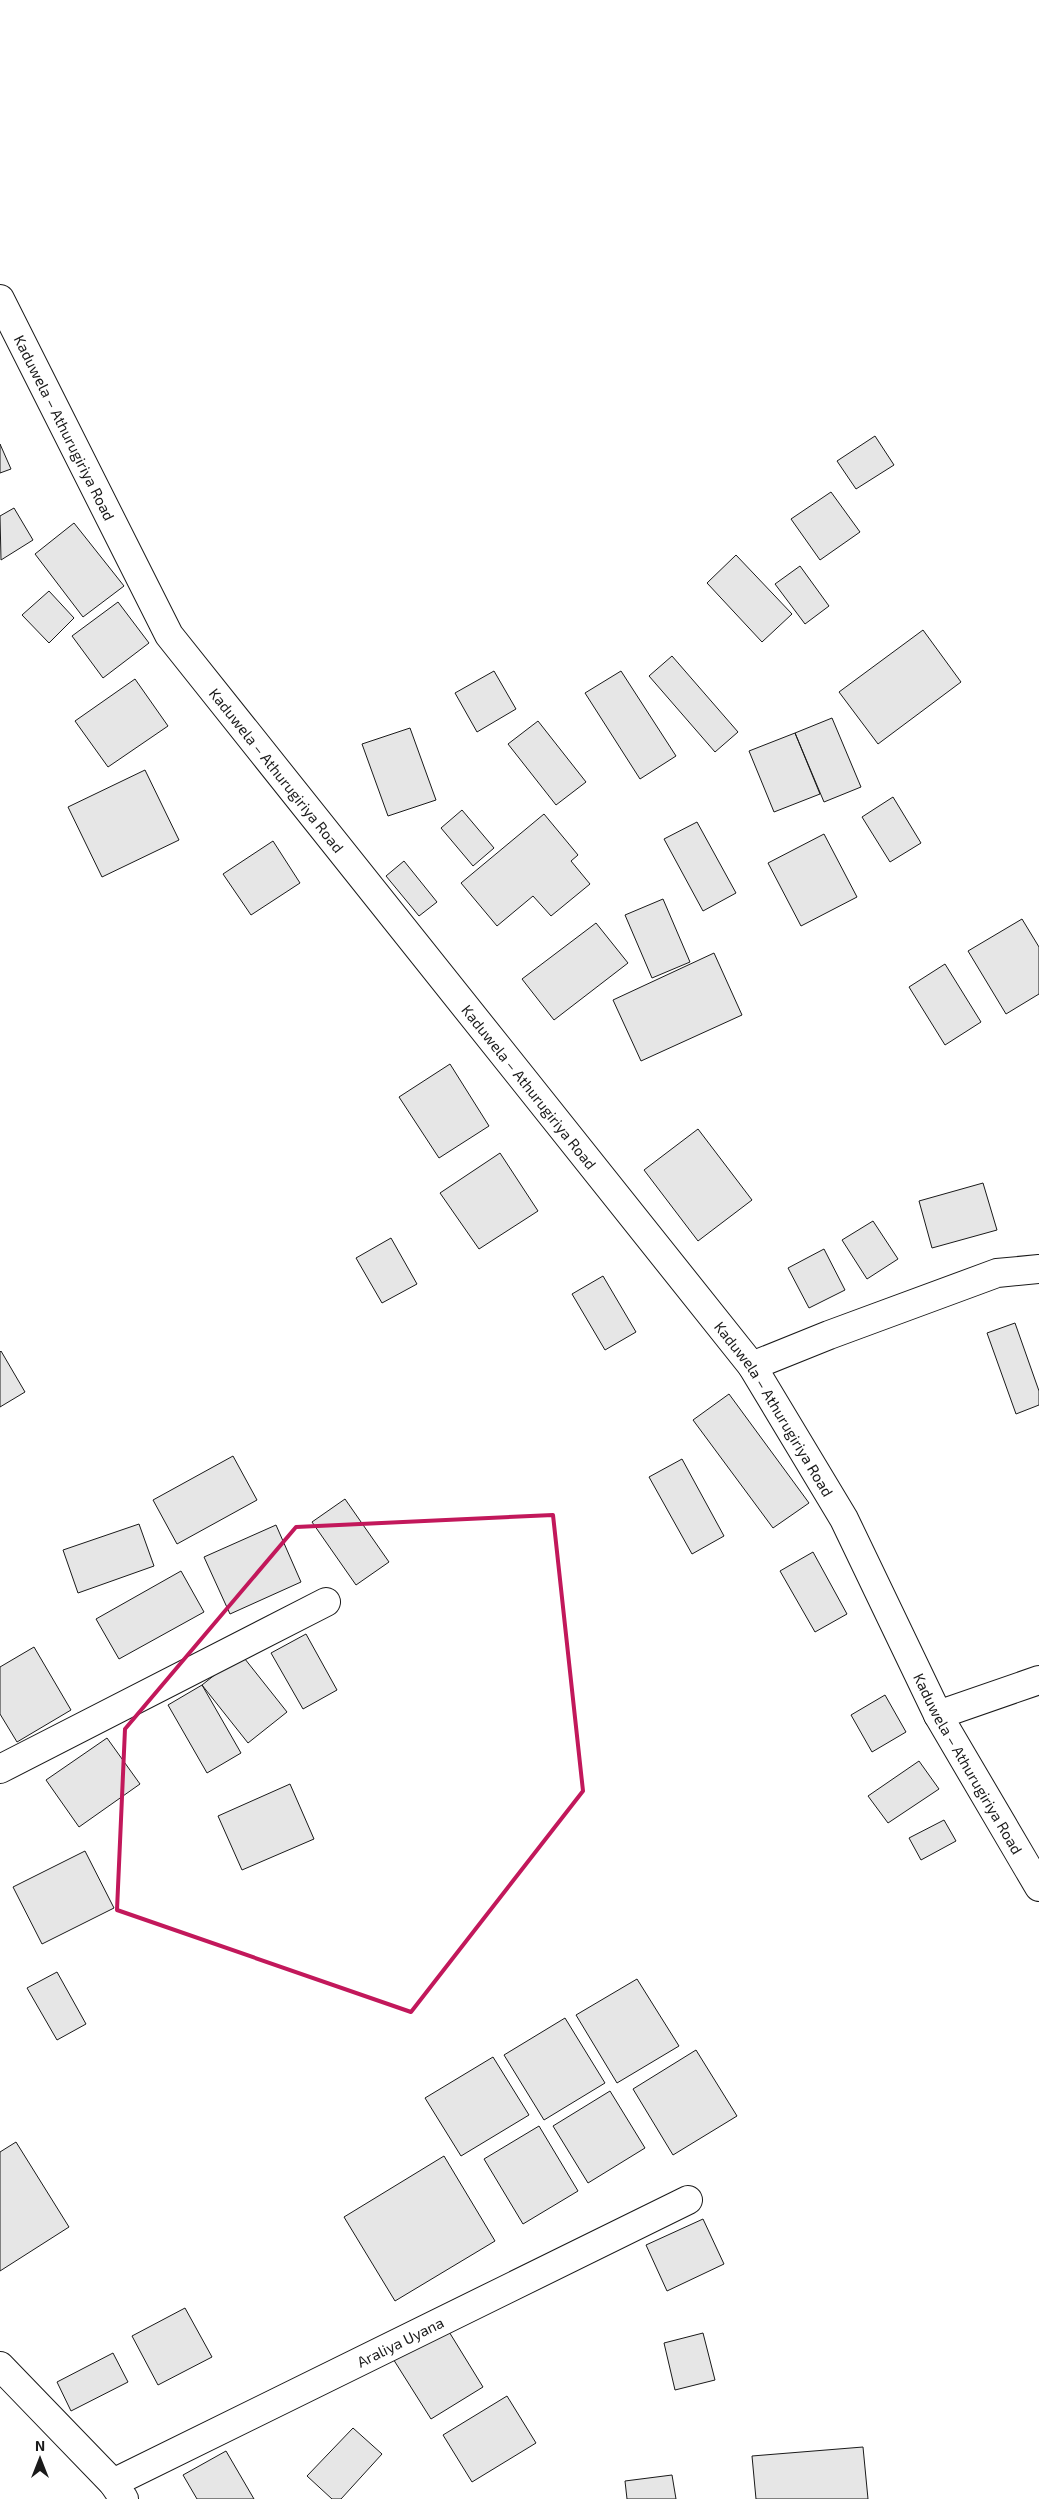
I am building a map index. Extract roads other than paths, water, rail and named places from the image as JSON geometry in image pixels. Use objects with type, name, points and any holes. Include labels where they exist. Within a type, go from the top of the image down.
[{"type":"main road","name":"Kaduwela – Athurugiriya Road","points":[[0,299],[169,635],[752,1366],[844,1519],[938,1715],[1039,1887]]},
{"type":"main road","points":[[752,1366],[829,1335],[997,1273],[1039,1269]]},
{"type":"main road","points":[[0,1769],[326,1602]]},
{"type":"main road","points":[[938,1715],[1039,1680]]},
{"type":"main road","name":"Araliya Uyana","points":[[118,2491],[688,2200]]},
{"type":"main road","points":[[0,2366],[118,2491]]}]
